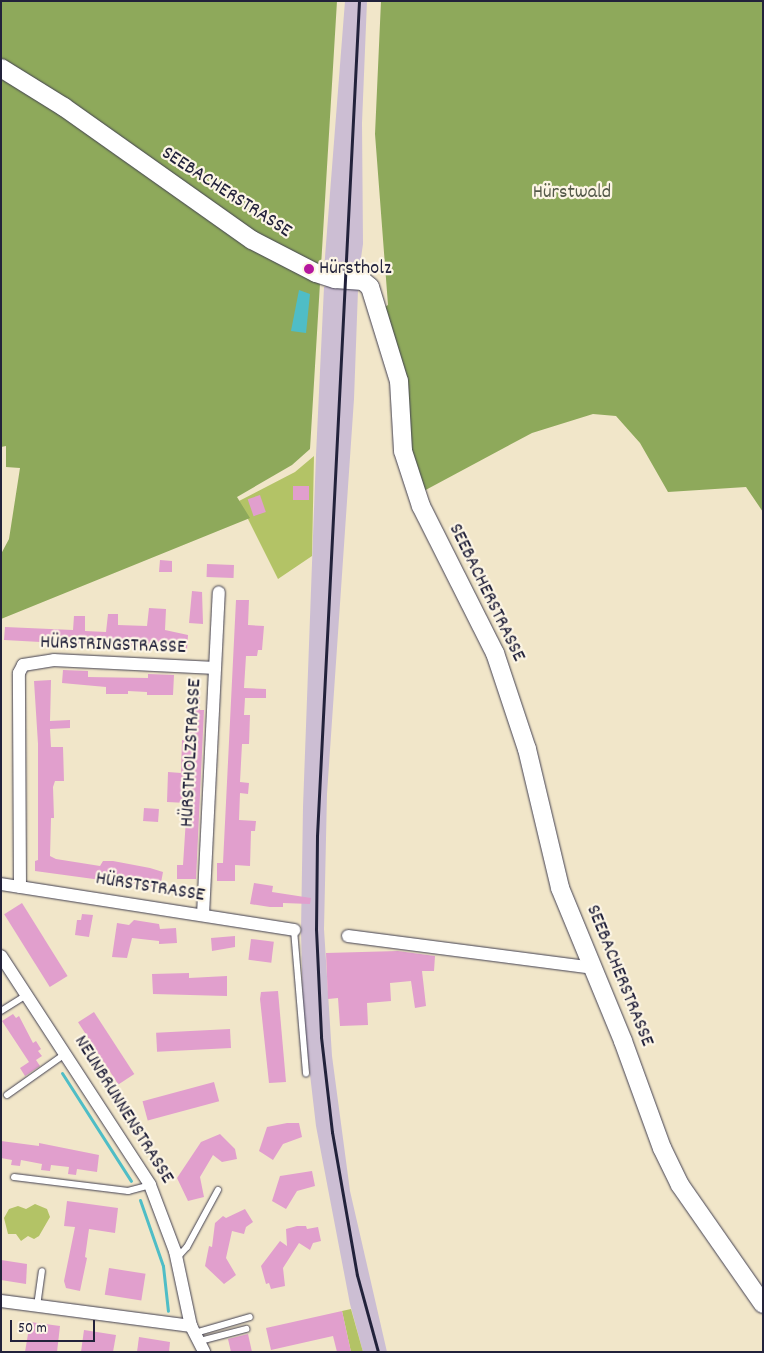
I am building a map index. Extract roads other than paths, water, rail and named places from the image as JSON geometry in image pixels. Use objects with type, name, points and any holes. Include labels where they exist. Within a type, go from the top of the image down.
[{"type":"street","name":"SEEBACHERSTRASSE","points":[[1,68],[64,107],[252,240],[316,273],[334,279],[363,280],[370,286],[399,381],[403,451],[421,506],[496,653],[527,749],[551,860],[662,1148],[680,1185],[763,1304]]},
{"type":"street","name":"HÜRSTHOLZSTRASSE","points":[[203,915],[218,592]]},
{"type":"street","name":"HÜRSTRINGSTRASSE","points":[[20,887],[19,673],[23,665],[54,660],[215,668]]},
{"type":"street","name":"HÜRSTSTRASSE","points":[[1,884],[294,930]]},
{"type":"street","points":[[348,936],[594,968]]},
{"type":"street","name":"NEUNBRUNNENSTRASSE","points":[[1,956],[66,1053],[150,1185],[177,1258],[199,1343]]},
{"type":"street","points":[[1,1301],[36,1306],[199,1343]]},
{"type":"lane","points":[[294,930],[306,1074]]},
{"type":"lane","points":[[1,1011],[27,995]]},
{"type":"lane","points":[[7,1095],[66,1053]]},
{"type":"lane","points":[[14,1177],[128,1190],[150,1185]]},
{"type":"lane","points":[[177,1258],[187,1247],[218,1190]]},
{"type":"lane","points":[[36,1306],[42,1271]]},
{"type":"lane","points":[[199,1343],[250,1317]]},
{"type":"lane","points":[[199,1343],[246,1329]]},
{"type":"water","points":[[299,290],[310,294],[306,333],[291,331]]},
{"type":"waterway","points":[[62,1073],[131,1181]]},
{"type":"waterway","points":[[140,1200],[163,1266],[168,1311]]},
{"type":"railway","points":[[359,1],[317,836],[316,929],[321,1037],[332,1132],[357,1275],[378,1352]]},
{"type":"place","name":"Hürstholz","points":[[309,269]]},
{"type":"park label","name":"Hürstwald","points":[[572,193]]}]
